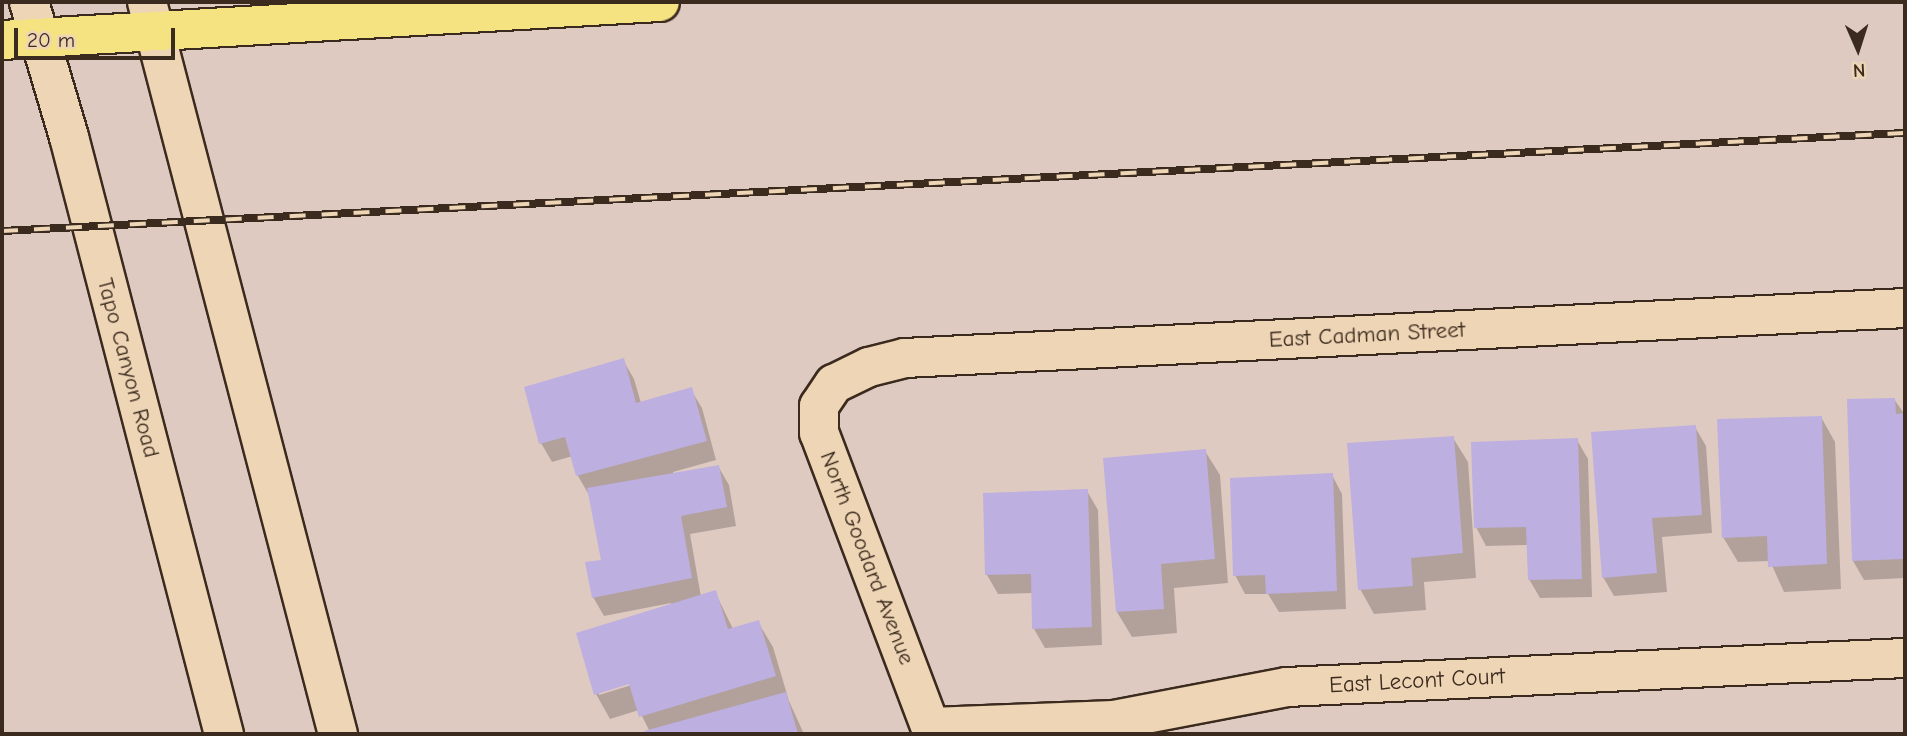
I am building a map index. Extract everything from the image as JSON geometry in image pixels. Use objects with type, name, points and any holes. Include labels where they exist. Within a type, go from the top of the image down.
[{"type":"main road","points":[[2,40],[40,38],[151,17],[660,2]]},
{"type":"street","name":"Tapo Canyon Road","points":[[29,2],[224,734]]},
{"type":"street","points":[[151,17],[338,734]]},
{"type":"street","name":"East Cadman Street","points":[[834,384],[869,367],[905,358],[1905,308]]},
{"type":"street","name":"North Goodard Avenue","points":[[834,384],[819,406],[819,433],[932,731]]},
{"type":"street","name":"East Lecont Court","points":[[932,731],[1114,720],[1287,687],[1905,658]]},
{"type":"building","points":[[624,358],[636,403],[692,387],[707,441],[576,476],[565,437],[539,444],[524,387]]},
{"type":"building","points":[[1895,398],[1896,414],[1905,413],[1903,559],[1852,561],[1847,399]]},
{"type":"building","points":[[1822,416],[1827,564],[1768,567],[1767,536],[1722,538],[1717,419]]},
{"type":"building","points":[[1696,425],[1702,515],[1652,518],[1657,573],[1602,578],[1591,432]]},
{"type":"building","points":[[1454,436],[1463,553],[1411,558],[1413,586],[1358,590],[1347,443]]},
{"type":"building","points":[[1578,438],[1582,579],[1528,580],[1526,527],[1474,528],[1471,442]]},
{"type":"building","points":[[1206,449],[1215,559],[1161,564],[1164,609],[1116,612],[1103,458]]},
{"type":"building","points":[[719,465],[727,507],[681,516],[692,578],[592,598],[585,562],[601,560],[587,488]]},
{"type":"building","points":[[1333,473],[1337,591],[1266,594],[1265,575],[1233,576],[1230,478]]},
{"type":"building","points":[[1088,489],[1092,627],[1032,629],[1031,574],[985,575],[983,493]]},
{"type":"building","points":[[716,590],[728,629],[759,620],[776,676],[639,717],[629,684],[594,695],[576,633]]},
{"type":"building","points":[[786,692],[798,734],[645,734],[644,731]]},
{"type":"railway","points":[[2,231],[1905,133]]}]
